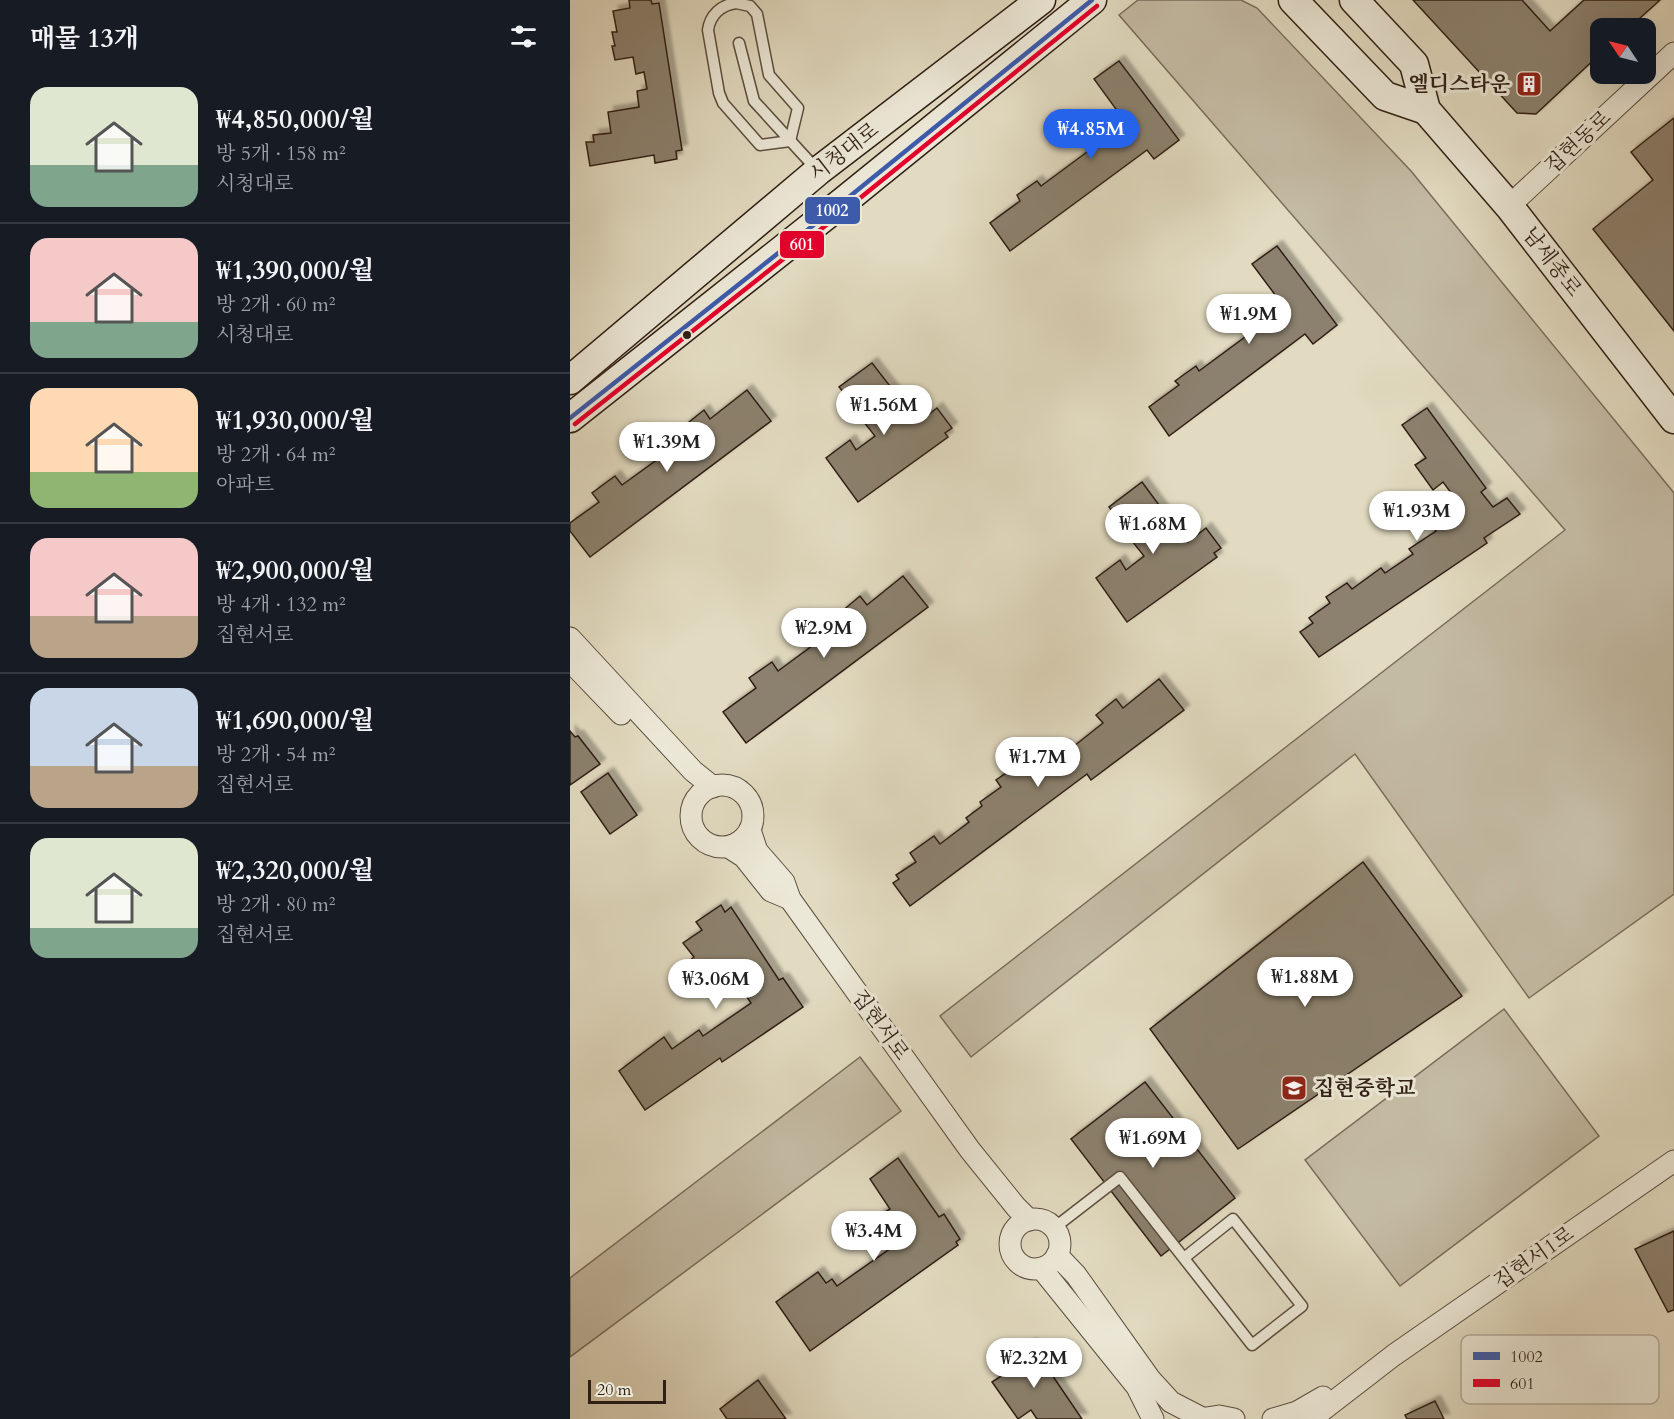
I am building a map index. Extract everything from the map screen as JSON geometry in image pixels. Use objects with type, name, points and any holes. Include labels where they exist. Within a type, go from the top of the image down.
[{"type":"street","name":"시청대로","points":[[570,380],[818,171],[1041,0]]},
{"type":"street","name":"시청대로","points":[[570,418],[844,201],[1092,0]]},
{"type":"street","points":[[1293,0],[1385,96],[1426,110]]},
{"type":"street","name":"남세종로","points":[[1354,0],[1414,64],[1426,110],[1509,206],[1674,418]]},
{"type":"street","name":"집현동로","points":[[1509,206],[1674,53]]},
{"type":"street","points":[[570,638],[693,771],[704,793]]},
{"type":"street","points":[[570,661],[682,777],[704,793]]},
{"type":"street","points":[[723,785],[734,788],[743,794],[753,811],[750,830],[737,844],[718,848],[709,845],[694,830],[691,820],[692,809],[704,793],[723,785]]},
{"type":"street","name":"집현서로","points":[[750,830],[757,850],[784,882],[789,899],[970,1150],[1021,1226]]},
{"type":"street","name":"집현서로","points":[[728,847],[744,857],[771,891],[789,899]]},
{"type":"street","name":"집현서1로","points":[[1311,1419],[1394,1355],[1674,1161]]},
{"type":"street","points":[[1049,1262],[1060,1243],[1054,1228],[1041,1220],[1021,1226],[1010,1240],[1010,1248],[1018,1263],[1025,1267],[1049,1262],[1076,1275],[1150,1378],[1171,1402],[1201,1418],[1219,1416],[1234,1419]]},
{"type":"street","points":[[1049,1262],[1137,1386],[1153,1419]]},
{"type":"street","name":"집현서1로","points":[[1273,1419],[1297,1412],[1394,1355]]},
{"type":"lane","points":[[727,4],[750,6],[757,14],[769,75],[798,108],[790,141],[760,145],[723,102],[719,93],[708,30],[709,21],[718,10],[727,4]]},
{"type":"lane","points":[[739,43],[754,101],[818,171]]},
{"type":"lane","points":[[1054,1228],[1120,1177],[1252,1345],[1302,1306],[1233,1219],[1184,1258]]},
{"type":"shaded area","points":[[1138,0],[1241,0],[1257,8],[1411,171],[1674,493],[1674,894],[1529,998],[1355,754],[971,1057],[940,1016],[1565,530],[1119,15]]},
{"type":"shaded area","points":[[1504,1009],[1599,1136],[1400,1286],[1305,1160]]},
{"type":"shaded area","points":[[860,1057],[901,1111],[570,1357],[570,1278]]},
{"type":"building","points":[[629,0],[651,0],[652,4],[659,3],[682,150],[676,151],[677,159],[655,163],[654,155],[590,166],[586,142],[594,142],[593,135],[611,133],[608,112],[639,107],[637,91],[647,89],[644,72],[636,74],[633,57],[615,60],[612,46],[615,46],[612,32],[617,32],[613,11],[630,8]]},
{"type":"building","name":"엘디스타운","points":[[1413,0],[1522,0],[1550,31],[1584,0],[1660,0],[1640,18],[1590,18],[1590,63],[1536,114],[1517,113]]},
{"type":"building","points":[[1119,61],[1179,140],[1154,159],[1147,150],[1010,251],[990,223],[1020,201],[1017,195],[1037,181],[1041,186],[1114,132],[1111,129],[1124,120],[1094,79]]},
{"type":"building","points":[[1674,118],[1674,331],[1593,229],[1653,180],[1631,152]]},
{"type":"building","points":[[1277,246],[1337,325],[1313,344],[1305,334],[1169,436],[1149,407],[1179,385],[1175,381],[1196,366],[1199,371],[1272,317],[1270,314],[1282,304],[1252,264]]},
{"type":"building","points":[[872,363],[907,408],[900,412],[906,420],[913,414],[919,422],[937,408],[952,428],[945,433],[948,437],[858,502],[826,458],[850,440],[856,450],[875,436],[863,421],[872,414],[864,403],[857,409],[839,387]]},
{"type":"building","points":[[747,390],[771,421],[590,557],[570,531],[570,523],[599,502],[592,493],[615,476],[622,485],[691,435],[684,426],[704,410],[710,419]]},
{"type":"building","points":[[1427,408],[1486,488],[1481,492],[1493,507],[1507,498],[1520,514],[1484,538],[1487,543],[1319,657],[1300,632],[1313,623],[1309,618],[1330,603],[1326,597],[1347,583],[1352,589],[1381,568],[1385,573],[1413,554],[1409,549],[1436,531],[1432,526],[1461,506],[1443,482],[1433,490],[1415,465],[1426,458],[1402,425]]},
{"type":"building","points":[[1142,482],[1176,528],[1170,532],[1175,540],[1182,534],[1188,542],[1206,528],[1221,548],[1214,553],[1217,557],[1127,622],[1096,578],[1120,560],[1126,570],[1144,556],[1132,541],[1142,534],[1133,523],[1126,529],[1109,507]]},
{"type":"building","points":[[903,576],[928,607],[746,743],[723,712],[756,688],[749,678],[772,662],[778,671],[847,620],[841,612],[860,596],[867,605]]},
{"type":"building","points":[[1159,679],[1184,710],[1091,780],[1087,774],[910,906],[893,883],[899,879],[896,875],[916,862],[910,853],[934,836],[940,844],[969,822],[966,818],[982,806],[980,802],[1001,787],[996,780],[1018,765],[1023,772],[1049,754],[1051,757],[1065,745],[1069,750],[1103,723],[1096,715],[1116,699],[1123,708]]},
{"type":"building","points":[[570,731],[575,737],[578,736],[600,764],[570,785]]},
{"type":"building","points":[[608,773],[637,815],[610,834],[581,792]]},
{"type":"building","points":[[1363,862],[1462,996],[1238,1149],[1150,1029]]},
{"type":"building","points":[[721,905],[725,912],[731,907],[779,980],[783,978],[803,1007],[722,1062],[720,1058],[645,1110],[619,1071],[664,1037],[672,1049],[699,1030],[703,1036],[751,1003],[723,962],[698,979],[687,963],[694,957],[683,943],[702,930],[696,922]]},
{"type":"building","points":[[1145,1082],[1235,1198],[1161,1256],[1071,1139]]},
{"type":"building","points":[[898,1158],[939,1217],[944,1214],[960,1239],[956,1242],[958,1245],[810,1351],[776,1302],[818,1272],[826,1283],[832,1279],[837,1286],[898,1243],[878,1216],[890,1209],[870,1179]]},
{"type":"building","points":[[1674,1231],[1674,1310],[1668,1312],[1635,1249]]},
{"type":"building","points":[[1031,1344],[1082,1419],[1037,1419],[1031,1410],[1018,1419],[992,1382],[1012,1369],[1006,1360]]},
{"type":"building","points":[[758,1380],[786,1419],[727,1419],[720,1409]]},
{"type":"building","points":[[1435,1401],[1444,1419],[1407,1419],[1405,1415]]},
{"type":"transit line","name":"1002","points":[[570,418],[844,201],[1092,0]]},
{"type":"transit line","name":"601","points":[[575,424],[849,207],[1097,6]]},
{"type":"place","name":"엘디스타운","points":[[1529,84]]},
{"type":"place","name":"집현중학교","points":[[1294,1088]]}]
